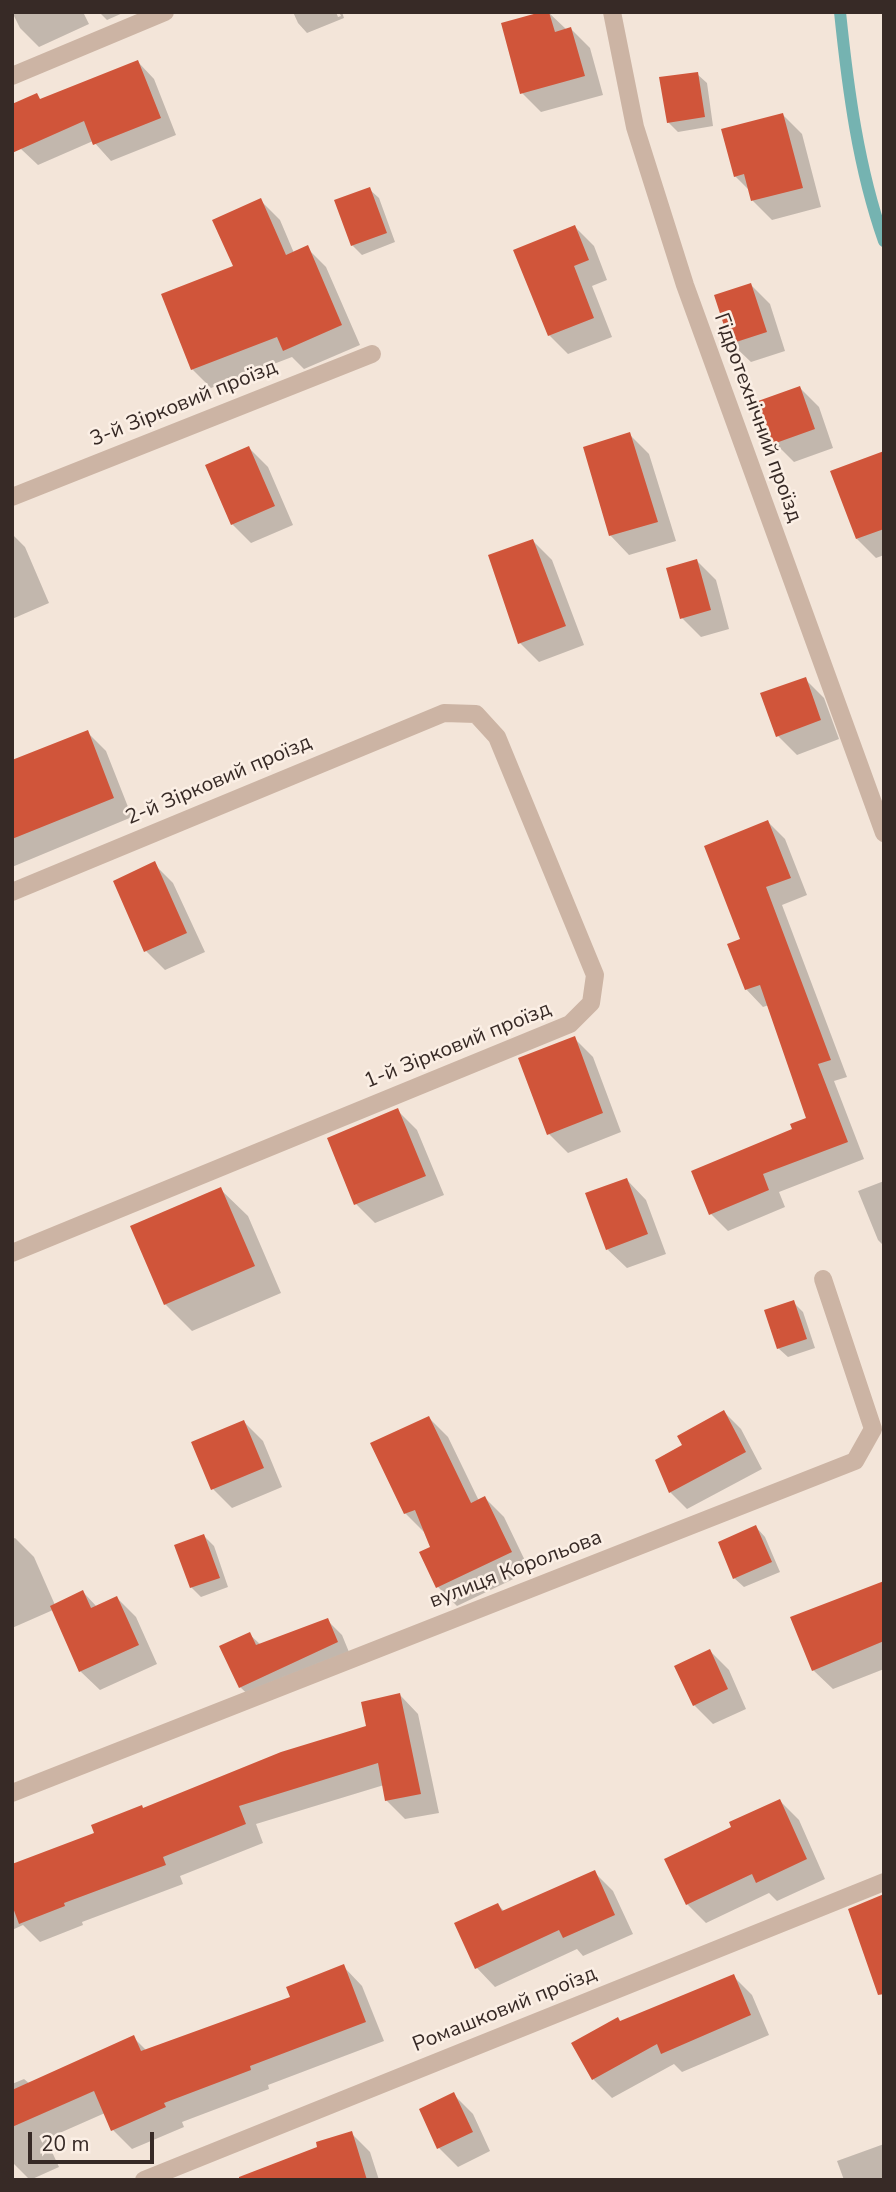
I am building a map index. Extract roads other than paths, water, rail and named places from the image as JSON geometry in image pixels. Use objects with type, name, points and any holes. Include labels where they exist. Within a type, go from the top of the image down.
[{"type":"street","points":[[12,76],[165,12]]},
{"type":"street","name":"Гідротехнічний проїзд","points":[[612,12],[635,127],[685,285],[884,833]]},
{"type":"street","name":"3-й Зірковий проїзд","points":[[12,497],[372,354]]},
{"type":"street","name":"2-й Зірковий проїзд","points":[[12,892],[444,713]]},
{"type":"street","name":"1-й Зірковий проїзд","points":[[12,1253],[570,1024],[591,1003],[595,975],[497,737],[476,714],[444,713]]},
{"type":"street","name":"вулиця Корольова","points":[[13,1790],[855,1461],[873,1429],[822,1279]]},
{"type":"street","name":"Ромашковий проїзд","points":[[144,2180],[884,1882]]},
{"type":"waterway","points":[[840,12],[861,156],[884,241]]}]
